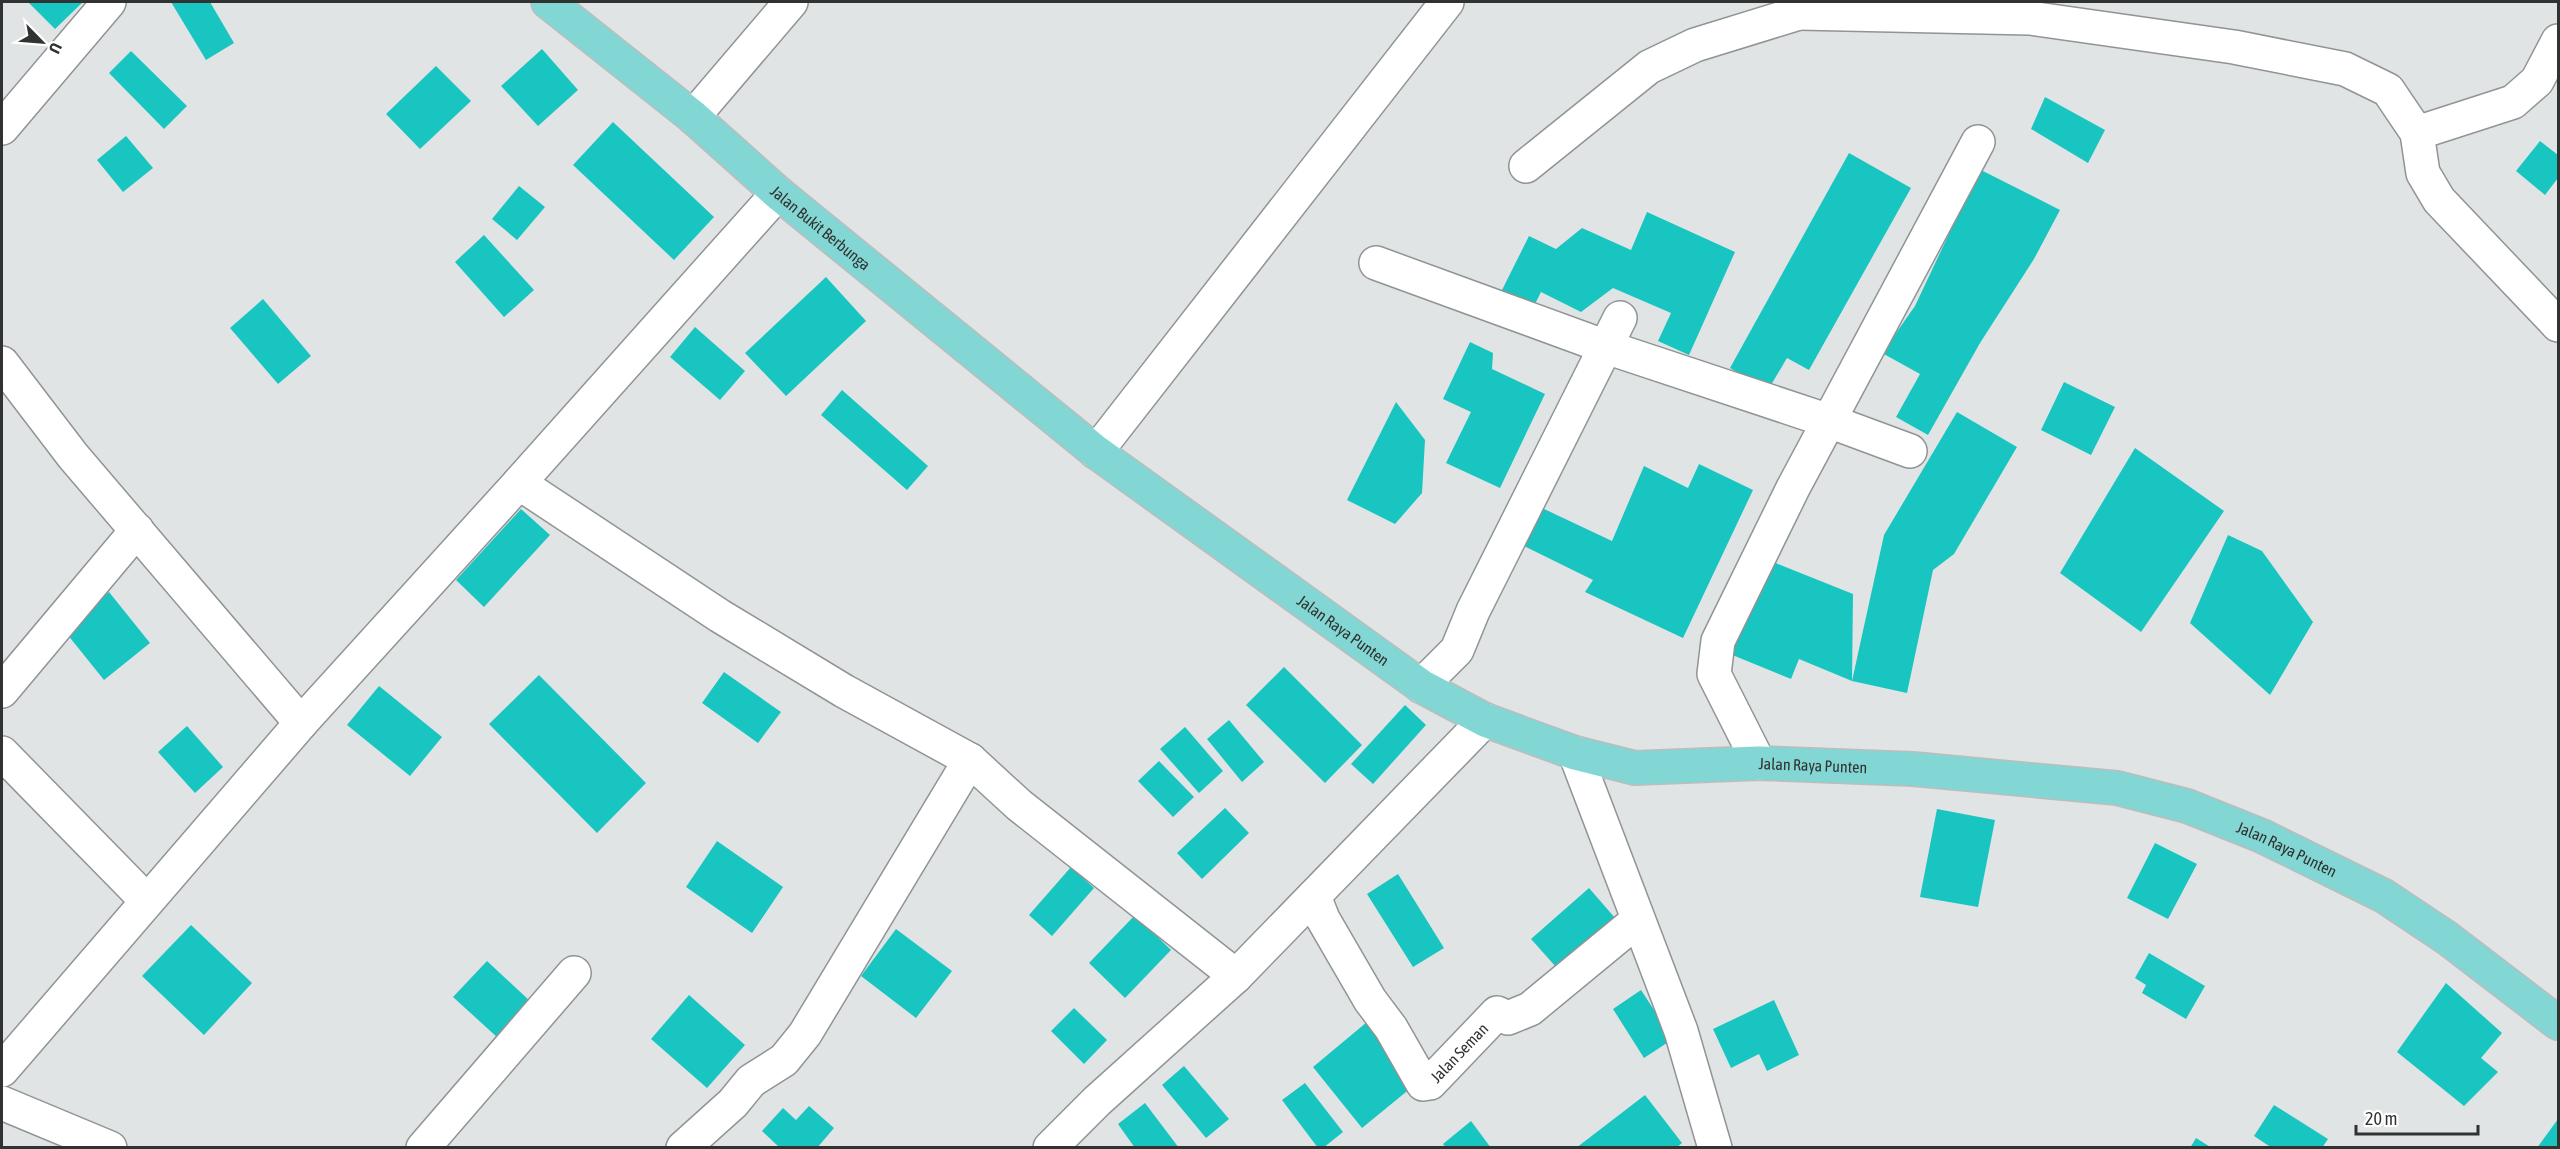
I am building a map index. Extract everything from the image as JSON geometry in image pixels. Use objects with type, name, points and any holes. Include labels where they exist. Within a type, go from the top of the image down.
[{"type":"main road","name":"Jalan Bukit Berbunga","points":[[548,2],[693,117],[778,193],[1095,452]]},
{"type":"main road","name":"Jalan Raya Punten","points":[[1095,452],[1421,686],[1485,720],[1575,753],[1635,768],[1759,763],[1913,769],[2117,788],[2187,807],[2262,836],[2384,896],[2447,938],[2559,1023]]},
{"type":"street","points":[[2,128],[110,2]]},
{"type":"street","points":[[693,117],[791,2]]},
{"type":"street","points":[[1095,452],[1447,2]]},
{"type":"street","points":[[1526,166],[1649,67],[1695,45],[1799,7],[2030,18],[2234,47],[2345,69],[2388,90],[2417,133],[2423,172],[2439,200],[2559,325]]},
{"type":"street","points":[[2417,133],[2513,102],[2537,81],[2559,41]]},
{"type":"street","points":[[1759,763],[1714,674],[1718,641],[1793,488],[1978,142]]},
{"type":"street","points":[[2,1070],[146,900],[301,723],[778,193]]},
{"type":"street","points":[[1376,263],[1605,347],[1829,421],[1910,451]]},
{"type":"street","points":[[1421,686],[1457,650],[1473,611],[1620,318]]},
{"type":"street","points":[[2,363],[73,456],[301,723]]},
{"type":"street","points":[[519,483],[720,616],[844,691],[970,760],[1019,805],[1236,976]]},
{"type":"street","points":[[2,691],[137,530]]},
{"type":"street","points":[[1050,1148],[1097,1101],[1236,976],[1485,720]]},
{"type":"street","points":[[2,753],[146,900]]},
{"type":"street","points":[[1575,753],[1681,1031],[1715,1148]]},
{"type":"street","points":[[683,1148],[733,1103],[751,1081],[784,1060],[806,1034],[970,760]]},
{"type":"street","name":"Jalan Seman","points":[[1314,896],[1323,919],[1423,1084],[1430,1083],[1497,1013],[1508,1018],[1530,1009],[1638,920]]},
{"type":"street","points":[[423,1148],[573,973]]},
{"type":"street","points":[[2,1103],[110,1148]]},
{"type":"building","points":[[28,2],[83,2],[55,29]]},
{"type":"building","points":[[171,2],[210,2],[234,43],[206,60]]},
{"type":"building","points":[[542,49],[578,90],[538,126],[501,86]]},
{"type":"building","points":[[131,51],[187,106],[164,129],[109,73]]},
{"type":"building","points":[[436,66],[471,101],[420,149],[386,114]]},
{"type":"building","points":[[2045,97],[2105,130],[2088,163],[2031,129]]},
{"type":"building","points":[[613,122],[714,217],[674,260],[573,165]]},
{"type":"building","points":[[126,136],[153,168],[123,192],[97,160]]},
{"type":"building","points":[[2540,141],[2558,155],[2558,178],[2545,195],[2516,171]]},
{"type":"building","points":[[1849,153],[1911,188],[1809,370],[1787,358],[1768,390],[1730,368]]},
{"type":"building","points":[[1979,169],[2060,210],[2034,259],[1980,343],[1928,435],[1896,417],[1920,374],[1882,353],[1915,306],[1956,219],[1951,215]]},
{"type":"building","points":[[519,186],[545,207],[517,240],[492,219]]},
{"type":"building","points":[[1647,212],[1735,252],[1689,355],[1658,341],[1671,313],[1613,288],[1581,312],[1541,292],[1523,328],[1491,312],[1529,236],[1556,249],[1582,228],[1631,250]]},
{"type":"building","points":[[484,235],[534,290],[504,317],[455,262]]},
{"type":"building","points":[[826,277],[866,321],[786,396],[745,353]]},
{"type":"building","points":[[263,299],[311,356],[278,384],[230,328]]},
{"type":"building","points":[[695,327],[745,371],[720,400],[670,357]]},
{"type":"building","points":[[1470,342],[1493,353],[1492,369],[1545,394],[1500,488],[1446,463],[1471,412],[1443,399]]},
{"type":"building","points":[[2064,382],[2115,407],[2091,455],[2041,430]]},
{"type":"building","points":[[842,390],[928,466],[907,490],[821,415]]},
{"type":"building","points":[[1396,402],[1425,440],[1422,493],[1395,524],[1347,500]]},
{"type":"building","points":[[1957,412],[2017,447],[1954,554],[1933,570],[1907,693],[1852,681],[1884,535]]},
{"type":"building","points":[[2135,448],[2224,511],[2141,632],[2060,573]]},
{"type":"building","points":[[1699,464],[1753,490],[1683,638],[1585,592],[1593,580],[1524,546],[1542,508],[1612,541],[1644,466],[1688,488]]},
{"type":"building","points":[[521,509],[550,535],[484,607],[456,580]]},
{"type":"building","points":[[2228,535],[2262,551],[2313,622],[2270,695],[2190,623]]},
{"type":"building","points":[[1768,560],[1853,594],[1852,681],[1799,659],[1791,679],[1730,654]]},
{"type":"building","points":[[109,592],[150,643],[104,680],[63,629]]},
{"type":"building","points":[[1284,667],[1362,745],[1325,783],[1246,705]]},
{"type":"building","points":[[724,672],[781,712],[758,743],[702,703]]},
{"type":"building","points":[[539,675],[646,783],[597,833],[489,724]]},
{"type":"building","points":[[379,686],[442,737],[410,776],[347,725]]},
{"type":"building","points":[[1405,705],[1426,725],[1373,784],[1351,764]]},
{"type":"building","points":[[1229,720],[1264,762],[1242,782],[1207,739]]},
{"type":"building","points":[[187,726],[223,767],[195,793],[158,752]]},
{"type":"building","points":[[1185,727],[1223,771],[1199,793],[1160,749]]},
{"type":"building","points":[[1159,761],[1194,797],[1173,817],[1138,781]]},
{"type":"building","points":[[1225,808],[1249,833],[1202,879],[1177,853]]},
{"type":"building","points":[[1937,809],[1995,820],[1978,907],[1920,897]]},
{"type":"building","points":[[717,841],[783,887],[752,933],[686,887]]},
{"type":"building","points":[[2155,843],[2197,864],[2168,919],[2127,898]]},
{"type":"building","points":[[1071,867],[1094,888],[1052,936],[1029,915]]},
{"type":"building","points":[[1398,874],[1444,948],[1413,967],[1367,894]]},
{"type":"building","points":[[1589,888],[1622,926],[1565,977],[1531,939]]},
{"type":"building","points":[[1135,915],[1171,950],[1125,998],[1089,963]]},
{"type":"building","points":[[191,925],[252,983],[204,1035],[142,976]]},
{"type":"building","points":[[896,929],[952,971],[916,1018],[861,976]]},
{"type":"building","points":[[2149,953],[2205,986],[2186,1019],[2142,993],[2146,985],[2135,978]]},
{"type":"building","points":[[487,961],[531,1002],[498,1038],[453,997]]},
{"type":"building","points":[[2446,983],[2502,1033],[2481,1058],[2498,1072],[2464,1106],[2397,1052]]},
{"type":"building","points":[[1641,990],[1673,1039],[1644,1058],[1613,1009]]},
{"type":"building","points":[[689,995],[745,1045],[707,1088],[651,1039]]},
{"type":"building","points":[[1774,1000],[1799,1055],[1767,1071],[1759,1054],[1731,1068],[1713,1029]]},
{"type":"building","points":[[1074,1008],[1107,1040],[1084,1064],[1051,1031]]},
{"type":"building","points":[[1367,1022],[1417,1083],[1362,1128],[1313,1067]]},
{"type":"building","points":[[1184,1066],[1229,1119],[1206,1138],[1162,1085]]},
{"type":"building","points":[[1305,1083],[1343,1132],[1323,1148],[1318,1148],[1282,1100]]},
{"type":"building","points":[[1645,1095],[1682,1143],[1676,1148],[1576,1148]]},
{"type":"building","points":[[1145,1103],[1179,1148],[1135,1148],[1118,1124]]},
{"type":"building","points":[[2274,1105],[2328,1139],[2322,1148],[2272,1148],[2254,1136]]},
{"type":"building","points":[[809,1106],[834,1128],[817,1148],[780,1148],[762,1131],[783,1108],[796,1120]]},
{"type":"building","points":[[2558,1119],[2558,1148],[2537,1148]]},
{"type":"building","points":[[1471,1121],[1491,1148],[1446,1148],[1443,1144]]},
{"type":"building","points":[[2196,1138],[2212,1148],[2190,1148]]}]
